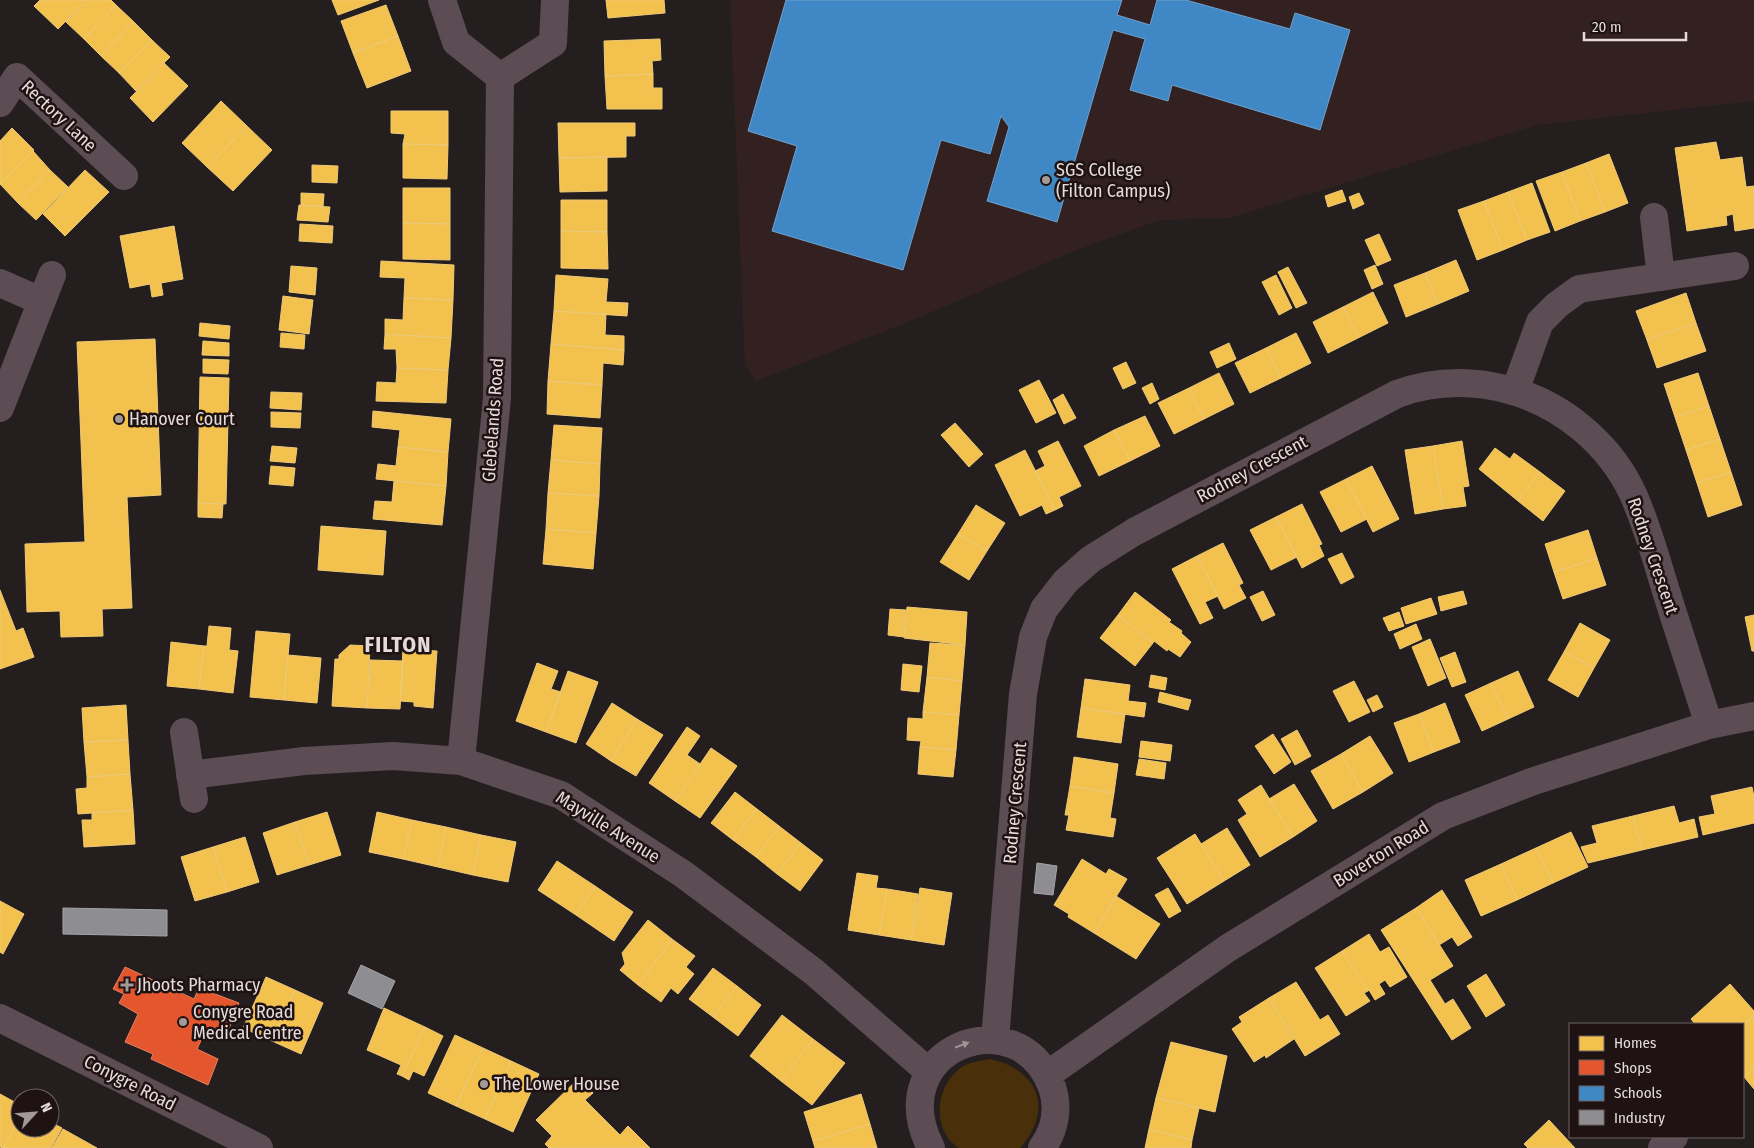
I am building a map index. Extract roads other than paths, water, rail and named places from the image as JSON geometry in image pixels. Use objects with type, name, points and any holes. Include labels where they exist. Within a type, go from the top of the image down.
[{"type":"street","points":[[442,0],[456,42],[500,77],[553,43],[555,0]]},
{"type":"street","name":"Rectory Lane","points":[[0,102],[17,77],[124,176]]},
{"type":"street","name":"Glebelands Road","points":[[461,761],[497,398],[500,77]]},
{"type":"street","points":[[1654,217],[1660,277]]},
{"type":"street","points":[[1515,391],[1540,322],[1557,305],[1579,289],[1735,266]]},
{"type":"street","points":[[0,408],[52,276]]},
{"type":"street","points":[[0,283],[41,301]]},
{"type":"street","name":"Rodney Crescent","points":[[995,1040],[1023,694],[1033,637],[1044,609],[1054,594],[1091,559],[1134,532],[1397,394],[1430,385],[1493,386],[1515,391],[1549,404],[1564,413],[1585,431],[1622,474],[1641,513],[1709,725]]},
{"type":"street","name":"Boverton Road","points":[[1047,1075],[1228,948],[1443,816],[1534,781],[1709,725],[1754,716]]},
{"type":"street","name":"Mayville Avenue","points":[[184,732],[192,787],[304,761],[383,756],[461,761],[561,795],[683,874],[814,972],[928,1072]]},
{"type":"street","name":"Conygre Road","points":[[0,1018],[259,1148]]},
{"type":"street","points":[[931,1148],[922,1130],[918,1110],[920,1091],[928,1072],[941,1057],[958,1046],[976,1040],[995,1040],[1016,1046],[1034,1058],[1047,1075],[1055,1096],[1055,1118],[1049,1138],[1042,1148]]},
{"type":"street","points":[[1662,1148],[1673,1138]]},
{"type":"place","name":"SGS College (Filton Campus)","points":[[1046,180]]},
{"type":"place","name":"Hanover Court","points":[[119,419]]},
{"type":"place","name":"Jhoots Pharmacy","points":[[127,985]]},
{"type":"place","name":"Conygre Road Medical Centre","points":[[183,1022]]},
{"type":"place","name":"The Lower House","points":[[484,1084]]},
{"type":"district","name":"FILTON","points":[[398,644]]}]
